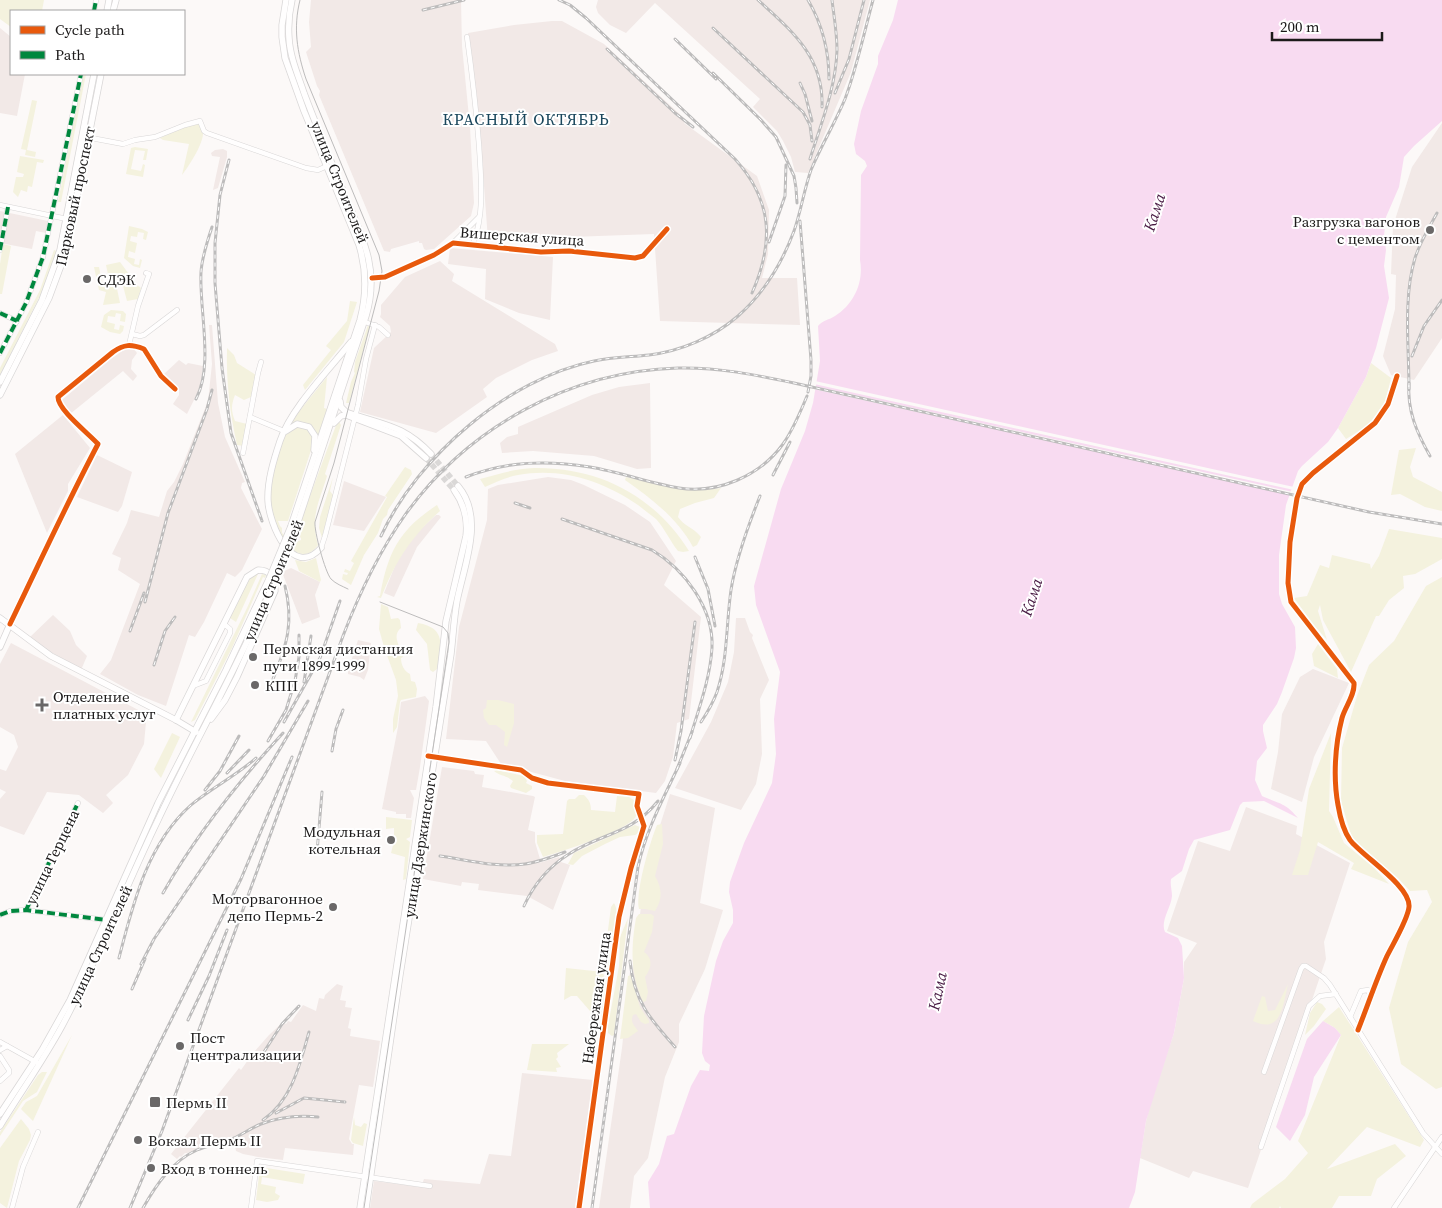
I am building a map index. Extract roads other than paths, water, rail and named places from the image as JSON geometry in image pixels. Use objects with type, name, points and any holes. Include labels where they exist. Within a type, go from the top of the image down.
[{"type":"main road","name":"улица Строителей","points":[[286,0],[282,31],[285,58],[304,111],[359,245],[369,278],[365,301],[354,339],[294,518],[293,528]]},
{"type":"main road","name":"улица Строителей","points":[[0,1114],[62,1026],[87,976],[143,850],[252,633],[330,429],[365,322],[371,299],[366,249],[294,64],[288,37],[292,0]]},
{"type":"main road","name":"Парковый проспект","points":[[0,395],[56,283],[66,252],[94,75]]},
{"type":"main road","name":"Парковый проспект","points":[[85,137],[101,75]]},
{"type":"main road","name":"Парковый проспект","points":[[0,382],[50,282],[70,219]]},
{"type":"main road","points":[[321,548],[314,554],[306,557],[292,554],[283,544],[273,522],[269,508],[268,491],[274,462],[290,418],[354,339]]},
{"type":"main road","points":[[340,398],[342,410],[355,417],[404,432],[417,441],[428,456]]},
{"type":"main road","points":[[330,429],[341,416],[355,417]]},
{"type":"main road","points":[[281,439],[288,428],[299,424],[310,429],[315,438],[315,447],[298,495],[294,518]]},
{"type":"main road","name":"улица Дзержинского","points":[[366,1208],[368,1177],[431,756],[450,662],[457,601],[471,529],[470,507],[464,494],[456,488]]},
{"type":"main road","points":[[176,720],[247,577],[258,570],[265,571],[272,575],[275,590],[225,700],[207,724]]},
{"type":"main road","name":"улица Строителей","points":[[0,1126],[37,1063],[70,1000],[146,828],[194,730],[271,582]]},
{"type":"main road","points":[[0,618],[51,656],[176,720],[200,735]]},
{"type":"main road","points":[[0,647],[10,624]]},
{"type":"main road","name":"улица Дзержинского","points":[[360,1208],[368,1177]]},
{"type":"street","points":[[467,37],[478,142],[480,216],[473,244]]},
{"type":"street","points":[[0,353],[35,282],[43,256],[81,75]]},
{"type":"street","points":[[85,137],[123,144],[155,137],[200,121],[204,131],[207,133],[310,169],[318,170],[327,166]]},
{"type":"street","points":[[0,205],[70,219]]},
{"type":"street","points":[[0,250],[8,207]]},
{"type":"street","points":[[453,243],[480,216]]},
{"type":"street","name":"Вишерская улица","points":[[369,278],[386,277],[434,255],[453,243],[541,252],[568,251],[635,258],[643,256],[667,229]]},
{"type":"street","points":[[129,345],[138,306],[149,274],[146,273]]},
{"type":"street","points":[[132,334],[144,335],[176,310]]},
{"type":"street","points":[[0,313],[17,320]]},
{"type":"street","points":[[365,322],[375,325],[388,336]]},
{"type":"street","points":[[321,548],[355,417],[375,325]]},
{"type":"street","points":[[10,624],[34,577],[47,544],[98,444],[64,411],[58,403],[58,397],[112,352],[120,347],[129,345],[144,349],[161,376],[175,389]]},
{"type":"street","points":[[244,453],[261,362]]},
{"type":"street","points":[[1358,1030],[1386,958],[1408,913],[1409,902],[1383,869],[1352,842],[1340,820],[1335,780],[1338,745],[1342,719],[1354,690],[1354,683],[1293,605],[1289,594],[1288,568],[1294,516],[1302,484],[1375,423],[1388,404],[1396,376]]},
{"type":"street","points":[[250,417],[284,431]]},
{"type":"street","points":[[193,686],[206,681],[230,633],[230,629],[224,624]]},
{"type":"street","name":"Набережная улица","points":[[431,756],[520,770],[532,778],[548,783],[639,794],[637,806],[644,826],[631,868],[619,918],[579,1208]]},
{"type":"street","name":"улица Герцена","points":[[26,910],[78,803]]},
{"type":"street","points":[[0,915],[10,911],[26,910],[106,920]]},
{"type":"street","points":[[1264,1072],[1302,967],[1306,966],[1324,978],[1336,994],[1423,1132],[1442,1154]]},
{"type":"street","points":[[1350,1017],[1361,991],[1368,990],[1371,997]]},
{"type":"street","points":[[1261,1147],[1309,1006],[1320,996],[1336,994]]},
{"type":"street","points":[[0,1042],[37,1063]]},
{"type":"street","points":[[0,1050],[7,1046]]},
{"type":"street","points":[[0,1056],[9,1073],[0,1081]]},
{"type":"street","points":[[12,1208],[23,1167],[38,1132]]},
{"type":"street","points":[[1394,1208],[1442,1137]]},
{"type":"street","points":[[251,1208],[257,1161],[430,1186]]},
{"type":"water","name":"Кама","points":[[898,0],[1442,0],[1442,121],[1404,157],[1399,187],[1386,217],[1384,266],[1389,298],[1366,377],[1338,428],[1328,442],[1298,471],[1286,505],[1279,555],[1279,594],[1282,604],[1295,627],[1296,648],[1277,704],[1263,725],[1267,748],[1257,761],[1255,780],[1262,796],[1282,804],[1298,818],[1264,801],[1243,802],[1230,830],[1194,840],[1182,871],[1171,879],[1172,896],[1164,928],[1165,932],[1178,938],[1182,946],[1184,978],[1174,1033],[1146,1121],[1135,1192],[1129,1208],[650,1208],[648,1182],[659,1164],[667,1136],[674,1134],[691,1086],[700,1070],[709,1071],[710,1065],[705,1061],[702,1053],[704,1016],[716,961],[723,941],[733,923],[733,910],[729,892],[730,882],[744,843],[772,783],[776,754],[774,719],[780,672],[756,605],[754,586],[781,489],[805,431],[813,403],[820,361],[818,326],[842,311],[852,299],[859,284],[861,268],[861,175],[867,166],[865,161],[856,154],[854,144],[861,111],[878,64],[878,56],[893,20]]},
{"type":"water","points":[[1323,1021],[1335,1028],[1341,1035],[1314,1077],[1305,1115],[1290,1141],[1276,1127],[1307,1039]]},
{"type":"tunnel","points":[[431,454],[458,486]]},
{"type":"tunnel","points":[[426,458],[454,490]]},
{"type":"tram line","points":[[300,0],[296,30],[298,50],[306,79],[379,255],[382,271],[379,291],[334,463],[315,522],[318,542],[329,575],[335,582],[348,589]]},
{"type":"tram line","points":[[364,1208],[449,642],[448,633],[443,627],[380,602]]},
{"type":"railway","points":[[423,10],[464,0]]},
{"type":"railway","points":[[559,0],[570,5],[586,18],[735,159],[748,175],[757,191],[766,223],[764,257],[752,293]]},
{"type":"railway","points":[[758,0],[794,34],[812,59],[818,74],[822,107]]},
{"type":"railway","points":[[808,0],[824,38],[828,58],[829,79]]},
{"type":"railway","points":[[810,159],[827,105],[836,64],[837,50],[832,0]]},
{"type":"railway","points":[[835,93],[849,59],[864,0]]},
{"type":"railway","points":[[381,536],[397,506],[418,477],[442,450],[469,425],[499,403],[530,385],[562,370],[594,361],[661,353],[696,342],[729,324],[756,298],[778,266],[789,243],[811,170],[845,99],[873,0]]},
{"type":"railway","points":[[713,28],[803,112],[810,125],[812,141]]},
{"type":"railway","points":[[675,39],[716,79]]},
{"type":"railway","points":[[607,49],[675,113],[693,127]]},
{"type":"railway","points":[[713,73],[776,137],[794,176],[797,203]]},
{"type":"railway","points":[[800,83],[812,121]]},
{"type":"railway","points":[[229,160],[220,195],[215,243],[215,283],[222,368],[231,433],[262,521]]},
{"type":"railway","points":[[769,242],[785,196],[786,165]]},
{"type":"railway","points":[[1409,389],[1408,306],[1411,273],[1419,246],[1437,213]]},
{"type":"railway","points":[[800,221],[811,360],[808,392]]},
{"type":"railway","points":[[196,399],[201,385],[205,354],[201,272],[212,227]]},
{"type":"railway","points":[[1412,356],[1424,326],[1442,300]]},
{"type":"railway","points":[[130,1208],[162,1131],[343,636],[370,574],[405,515],[430,484],[459,455],[491,431],[525,410],[561,393],[599,380],[638,372],[678,368],[722,370],[794,383],[1369,512],[1442,524]]},
{"type":"railway","points":[[1409,383],[1411,412],[1421,439],[1430,456]]},
{"type":"railway","points":[[145,602],[168,513],[207,409],[212,390]]},
{"type":"railway","points":[[466,477],[512,465],[558,463],[601,469],[679,488],[694,489],[723,485],[750,474],[774,455],[790,433],[807,396]]},
{"type":"railway","points":[[773,475],[790,442]]},
{"type":"railway","points":[[701,722],[714,700],[721,680],[733,578],[743,542],[760,496]]},
{"type":"railway","points":[[515,503],[530,508]]},
{"type":"railway","points":[[562,519],[652,550],[675,568],[695,591],[708,618],[712,648],[707,682],[690,738]]},
{"type":"railway","points":[[695,557],[708,589],[715,626]]},
{"type":"railway","points":[[273,679],[288,633],[289,611],[285,586]]},
{"type":"railway","points":[[130,631],[144,593]]},
{"type":"railway","points":[[284,722],[320,658],[340,601]]},
{"type":"railway","points":[[154,665],[165,631],[175,617]]},
{"type":"railway","points":[[675,760],[681,731],[695,622]]},
{"type":"railway","points":[[295,681],[299,657],[299,635]]},
{"type":"railway","points":[[304,682],[311,636]]},
{"type":"railway","points":[[268,741],[286,710],[294,684]]},
{"type":"railway","points":[[141,964],[154,939],[264,776],[308,701]]},
{"type":"railway","points":[[332,751],[336,729],[343,710]]},
{"type":"railway","points":[[677,769],[692,732]]},
{"type":"railway","points":[[163,893],[189,850],[219,809],[283,733]]},
{"type":"railway","points":[[205,790],[220,771],[239,736]]},
{"type":"railway","points":[[227,773],[249,750]]},
{"type":"railway","points":[[78,1208],[241,879],[292,757]]},
{"type":"railway","points":[[119,958],[136,896],[163,838],[191,805],[256,758]]},
{"type":"railway","points":[[592,1208],[638,867],[651,827],[680,763]]},
{"type":"railway","points":[[317,852],[322,792]]},
{"type":"railway","points":[[524,906],[532,890],[542,877],[561,859],[581,847],[637,821],[658,801]]},
{"type":"railway","points":[[440,856],[482,863],[514,865],[535,862],[565,852]]},
{"type":"railway","points":[[188,1020],[209,976],[227,930]]},
{"type":"railway","points":[[132,989],[145,959]]},
{"type":"railway","points":[[630,961],[639,998],[651,1018],[675,1047]]},
{"type":"railway","points":[[260,1058],[282,1024],[299,1006]]},
{"type":"railway","points":[[263,1120],[273,1112],[288,1092],[298,1069],[309,1032]]},
{"type":"railway","points":[[276,1113],[304,1098],[345,1102]]},
{"type":"railway","points":[[143,1208],[165,1174],[180,1160],[197,1150],[234,1138],[257,1126],[282,1118],[296,1116],[318,1117]]},
{"type":"place","name":"Разгрузка вагонов с цементом","points":[[1430,230]]},
{"type":"place","name":"СДЭК","points":[[87,279]]},
{"type":"place","name":"Пермская дистанция пути 1899-1999","points":[[253,657]]},
{"type":"place","name":"КПП","points":[[255,685]]},
{"type":"place","name":"Отделение платных услуг","points":[[42,705]]},
{"type":"place","name":"Модульная котельная","points":[[391,840]]},
{"type":"place","name":"Моторвагонное депо Пермь-2","points":[[333,907]]},
{"type":"place","name":"Пост централизации","points":[[180,1046]]},
{"type":"place","name":"Пермь II","points":[[155,1102]]},
{"type":"place","name":"Вокзал Пермь II","points":[[138,1140]]},
{"type":"place","name":"Вход в тоннель","points":[[151,1168]]},
{"type":"district","name":"КРАСНЫЙ ОКТЯБРЬ","points":[[526,119]]}]
